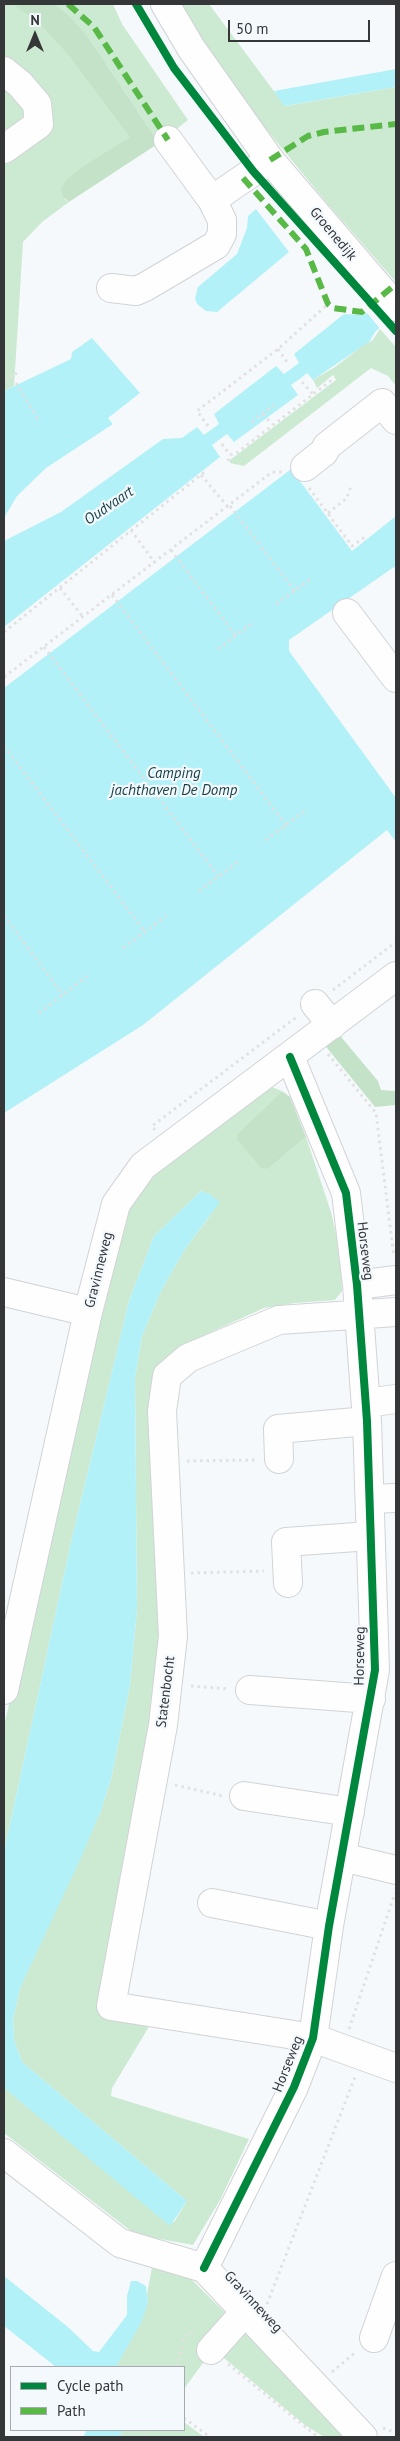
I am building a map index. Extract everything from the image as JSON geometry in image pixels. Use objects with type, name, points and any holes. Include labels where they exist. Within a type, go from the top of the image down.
[{"type":"street","name":"Groenedijk","points":[[165,4],[191,48],[270,160],[388,298]]},
{"type":"street","points":[[4,71],[20,84],[37,104],[38,124],[4,150]]},
{"type":"street","points":[[111,288],[136,291],[145,287],[216,245],[222,234],[222,220],[212,200],[168,140]]},
{"type":"street","points":[[212,200],[270,160]]},
{"type":"street","points":[[309,470],[327,446],[382,403],[396,420]]},
{"type":"street","points":[[347,613],[396,678]]},
{"type":"street","name":"Gravinneweg","points":[[4,1690],[88,1312],[116,1204],[143,1166],[169,1149],[396,976]]},
{"type":"street","points":[[315,1004],[324,1031]]},
{"type":"street","name":"Horseweg","points":[[204,2268],[294,2087],[313,2038],[329,1926],[371,1699],[385,1671],[370,1536],[383,1499],[366,1412],[357,1285],[346,1193],[290,1056]]},
{"type":"street","points":[[357,1285],[396,1271]]},
{"type":"street","points":[[4,1292],[88,1312]]},
{"type":"street","name":"Statenbocht","points":[[313,2038],[111,2006],[152,1780],[168,1684],[173,1636],[162,1411],[167,1376],[188,1358],[279,1320],[396,1312]]},
{"type":"street","points":[[279,1460],[278,1429],[366,1412],[396,1399]]},
{"type":"street","points":[[288,1576],[286,1542],[370,1536]]},
{"type":"street","name":"Horseweg","points":[[250,1690],[371,1699]]},
{"type":"street","points":[[244,1796],[350,1812]]},
{"type":"street","points":[[342,1857],[396,1870]]},
{"type":"street","points":[[212,1903],[329,1926]]},
{"type":"street","points":[[313,2038],[396,2068]]},
{"type":"street","name":"Gravinneweg","points":[[4,2153],[120,2243],[204,2268],[363,2437]]},
{"type":"street","points":[[374,2338],[396,2276]]},
{"type":"street","points":[[211,2350],[252,2319]]},
{"type":"path","points":[[208,426],[197,411],[278,349],[328,304]]},
{"type":"path","points":[[278,349],[290,364]]},
{"type":"path","points":[[4,381],[17,373]]},
{"type":"path","points":[[230,455],[238,452],[333,379]]},
{"type":"path","points":[[302,382],[313,394]]},
{"type":"path","points":[[16,383],[38,419]]},
{"type":"path","points":[[252,422],[274,406]]},
{"type":"path","points":[[263,414],[272,424]]},
{"type":"path","points":[[222,444],[230,455]]},
{"type":"path","points":[[4,675],[229,507],[272,472],[282,473],[307,454],[309,470],[328,513],[352,546],[365,537]]},
{"type":"path","points":[[228,461],[230,455]]},
{"type":"path","points":[[4,632],[207,470]]},
{"type":"path","points":[[201,475],[229,507],[295,591]]},
{"type":"path","points":[[328,513],[347,498],[351,486]]},
{"type":"path","points":[[131,530],[155,562]]},
{"type":"path","points":[[171,550],[236,636]]},
{"type":"path","points":[[276,604],[312,578]]},
{"type":"path","points":[[60,588],[83,617]]},
{"type":"path","points":[[112,594],[286,825]]},
{"type":"path","points":[[218,650],[254,622]]},
{"type":"path","points":[[44,647],[218,876]]},
{"type":"path","points":[[4,746],[145,932]]},
{"type":"path","points":[[266,840],[306,810]]},
{"type":"path","points":[[199,891],[238,862]]},
{"type":"path","points":[[4,916],[63,995]]},
{"type":"path","points":[[124,948],[166,916]]},
{"type":"path","points":[[169,1149],[152,1126],[396,942]]},
{"type":"path","points":[[38,1013],[87,976]]},
{"type":"path","points":[[324,1031],[376,1113],[396,1271]]},
{"type":"path","points":[[165,1462],[279,1460]]},
{"type":"path","points":[[170,1573],[288,1576]]},
{"type":"path","points":[[168,1684],[250,1690]]},
{"type":"path","points":[[152,1780],[228,1797],[244,1796]]},
{"type":"path","points":[[252,2319],[353,2051],[396,1890]]},
{"type":"path","points":[[315,2386],[374,2338]]},
{"type":"path","points":[[211,2350],[318,2437]]},
{"type":"path","points":[[185,2419],[210,2437]]},
{"type":"green space","points":[[4,4],[25,4],[149,134],[64,199],[69,202],[42,222],[23,242],[14,386],[4,391]]},
{"type":"green space","points":[[13,4],[54,4],[69,16],[89,38],[159,143],[69,202],[63,197],[61,188],[66,180],[82,167],[130,137],[68,54],[39,23]]},
{"type":"green space","points":[[54,4],[113,4],[122,24],[188,120],[159,143],[89,38]]},
{"type":"green space","points":[[179,4],[209,4],[285,106],[396,87],[395,281],[326,202],[248,107]]},
{"type":"green space","points":[[380,329],[396,347],[396,386],[388,376],[371,368],[244,466],[230,463],[230,460],[336,380],[333,375],[317,388],[313,380],[335,367],[366,343],[372,341]]},
{"type":"green space","points":[[337,1032],[378,1081],[381,1090],[396,1091],[396,1105],[375,1107],[323,1043]]},
{"type":"green space","points":[[269,1086],[282,1091],[238,1133],[268,1169],[306,1137],[331,1212],[340,1252],[342,1291],[335,1300],[264,1308],[187,1343],[174,1353],[164,1661],[107,1987],[150,2025],[112,2088],[111,2096],[249,2139],[220,2200],[193,2245],[144,2236],[131,2231],[4,2133],[4,2088],[174,2222],[187,2201],[22,2062],[14,2040],[13,2019],[20,1988],[100,1813],[111,1779],[130,1685],[137,1609],[135,1378],[142,1336],[161,1291],[185,1249],[212,1213],[211,1195],[201,1191],[154,1236],[129,1301],[72,1538],[4,1852],[4,1726],[124,1205],[156,1170]]},
{"type":"green space","points":[[282,1091],[290,1097],[306,1137],[268,1169],[261,1168],[237,1139],[238,1133]]},
{"type":"green space","points":[[153,2262],[189,2277],[320,2407],[345,2437],[324,2437],[305,2425],[213,2349],[185,2388],[185,2366],[118,2366],[148,2303],[147,2294]]},
{"type":"green space","points":[[185,2423],[204,2437],[119,2437],[122,2431],[185,2431]]},
{"type":"water","points":[[396,69],[396,87],[284,106],[274,91]]},
{"type":"water","points":[[256,209],[289,252],[217,312],[206,311],[197,304],[195,298],[198,287],[237,254],[247,228],[248,216]]},
{"type":"water","name":"Oudvaart","points":[[395,279],[396,313],[375,332],[370,341],[313,380],[307,373],[291,385],[298,395],[234,442],[227,434],[212,445],[220,457],[4,627],[4,541],[61,512],[163,439],[182,438],[197,427],[204,435],[219,424],[214,414],[276,366],[284,374],[299,363],[294,354],[344,314],[344,308],[362,310]]},
{"type":"water","points":[[92,338],[140,393],[108,418],[113,424],[46,468],[17,496],[4,518],[4,391],[71,359],[72,352]]},
{"type":"water","name":"Camping jachthaven De Domp","points":[[299,463],[297,477],[352,551],[396,516],[396,570],[394,567],[289,640],[289,651],[396,798],[396,842],[387,830],[143,1025],[4,1113],[4,688]]},
{"type":"water","points":[[201,1191],[211,1195],[220,1202],[185,1249],[161,1291],[142,1336],[135,1378],[137,1609],[130,1685],[111,1779],[100,1813],[79,1862],[20,1988],[13,2019],[14,2040],[22,2062],[187,2201],[170,2226],[4,2088],[4,1852],[72,1538],[129,1301],[154,1236]]},
{"type":"water","points":[[4,2276],[68,2327],[93,2351],[99,2352],[127,2315],[127,2296],[131,2281],[137,2281],[146,2286],[148,2303],[141,2323],[118,2366],[55,2366],[4,2326]]},
{"type":"water","points":[[86,2431],[122,2431],[119,2437],[83,2437]]},
{"type":"pier","points":[[396,276],[396,316],[381,330],[367,313],[363,315],[344,314],[344,308],[362,310],[361,307],[392,280],[395,281]]},
{"type":"marked path","points":[[68,4],[94,27],[168,140]]},
{"type":"marked path","points":[[270,160],[308,136],[324,132],[396,124]]},
{"type":"marked path","points":[[243,178],[306,249],[328,304],[333,308],[362,312],[396,284]]},
{"type":"cycle path","points":[[136,4],[174,68],[253,171],[396,331]]},
{"type":"cycle path","points":[[204,2268],[294,2087],[313,2038],[329,1926],[375,1670],[367,1421],[357,1285],[346,1193],[290,1057]]}]
